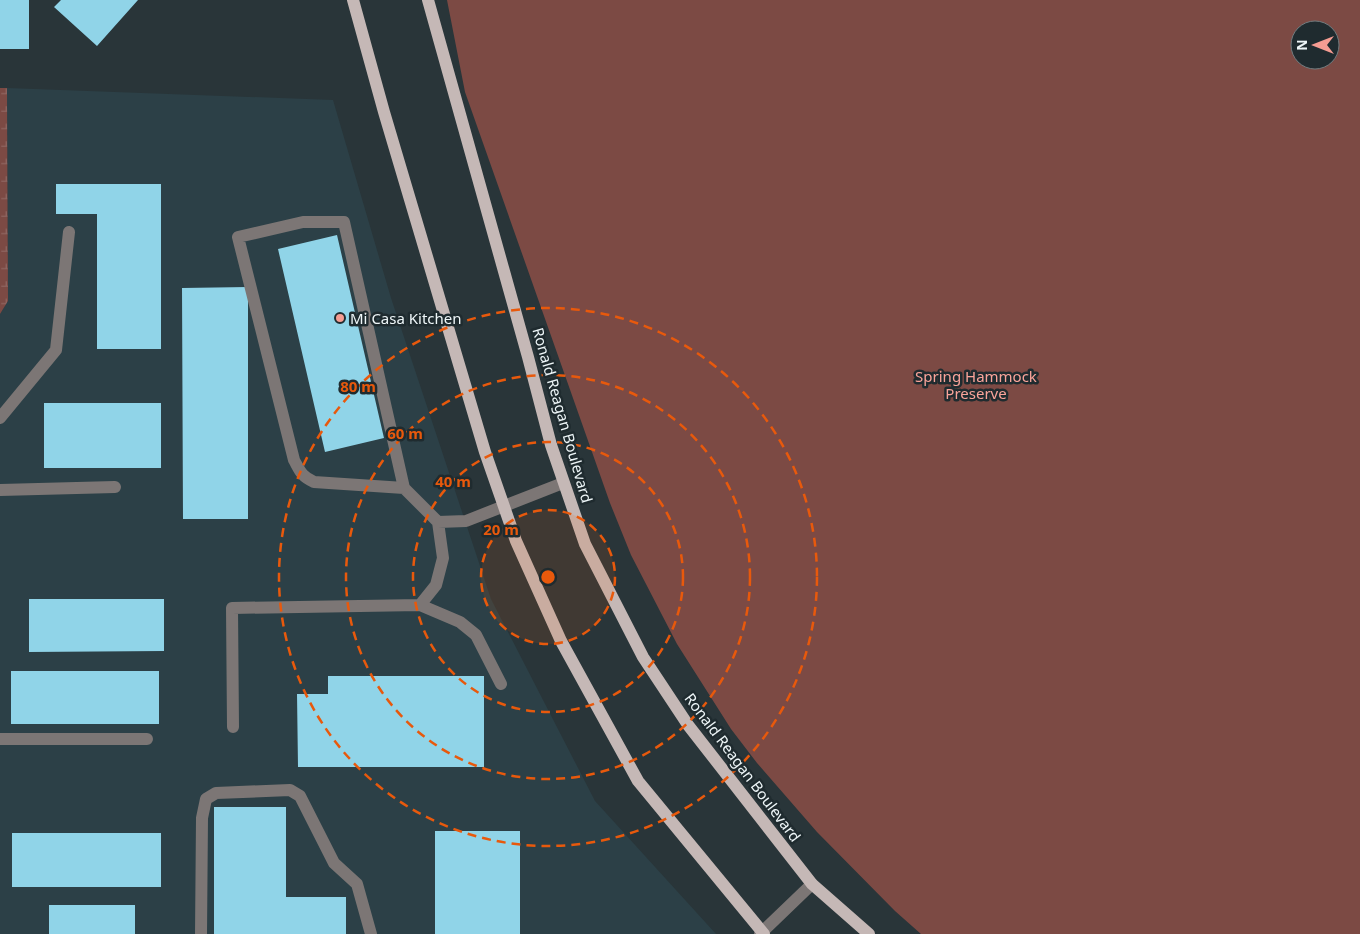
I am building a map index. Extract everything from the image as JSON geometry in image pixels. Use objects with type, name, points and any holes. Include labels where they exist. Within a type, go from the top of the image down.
[{"type":"main road","points":[[353,0],[384,112],[485,452],[516,541],[561,641],[638,781],[762,933]]},
{"type":"main road","name":"Ronald Reagan Boulevard","points":[[428,0],[563,483],[586,544],[643,657],[688,725],[812,884],[869,934]]},
{"type":"street","points":[[404,488],[314,482],[304,478],[294,460],[238,238],[303,222],[344,222],[404,488],[438,522],[443,558],[436,584],[420,605]]},
{"type":"street","points":[[0,418],[56,350],[69,232]]},
{"type":"street","points":[[438,522],[466,521],[563,483]]},
{"type":"street","points":[[0,490],[115,487]]},
{"type":"street","points":[[233,727],[232,608],[420,605],[460,622],[476,635],[502,684]]},
{"type":"street","points":[[0,739],[147,739]]},
{"type":"street","points":[[202,934],[202,818],[206,799],[216,793],[290,790],[300,796],[334,863],[357,884],[371,934]]},
{"type":"street","points":[[762,933],[812,884]]},
{"type":"shaded area","points":[[7,88],[333,100],[391,298],[491,599],[595,801],[716,934],[0,934],[0,314],[8,301]]},
{"type":"green space","name":"Spring Hammock Preserve","points":[[447,0],[1360,0],[1360,934],[921,934],[895,911],[817,832],[757,763],[731,729],[677,644],[631,555],[610,503],[465,92]]},
{"type":"green space","points":[[0,88],[7,88],[8,301],[0,314]]},
{"type":"building","points":[[0,0],[29,0],[29,49],[0,49]]},
{"type":"building","points":[[61,0],[138,0],[97,46],[54,7]]},
{"type":"building","points":[[56,184],[161,184],[161,349],[97,349],[97,214],[56,214]]},
{"type":"building","points":[[337,235],[384,438],[325,452],[278,249]]},
{"type":"building","points":[[248,287],[248,519],[183,519],[182,288]]},
{"type":"building","points":[[44,403],[161,403],[161,468],[44,468]]},
{"type":"building","points":[[29,599],[164,599],[164,651],[29,652]]},
{"type":"building","points":[[11,671],[159,671],[159,724],[11,724]]},
{"type":"building","points":[[328,676],[484,676],[484,767],[298,767],[297,694],[328,694]]},
{"type":"building","points":[[214,807],[286,807],[286,897],[346,897],[346,934],[214,934]]},
{"type":"building","points":[[435,831],[520,831],[520,934],[435,934]]},
{"type":"building","points":[[12,833],[161,833],[161,887],[12,887]]},
{"type":"building","points":[[49,905],[135,905],[135,934],[49,934]]},
{"type":"place","name":"Mi Casa Kitchen","points":[[340,318]]}]
